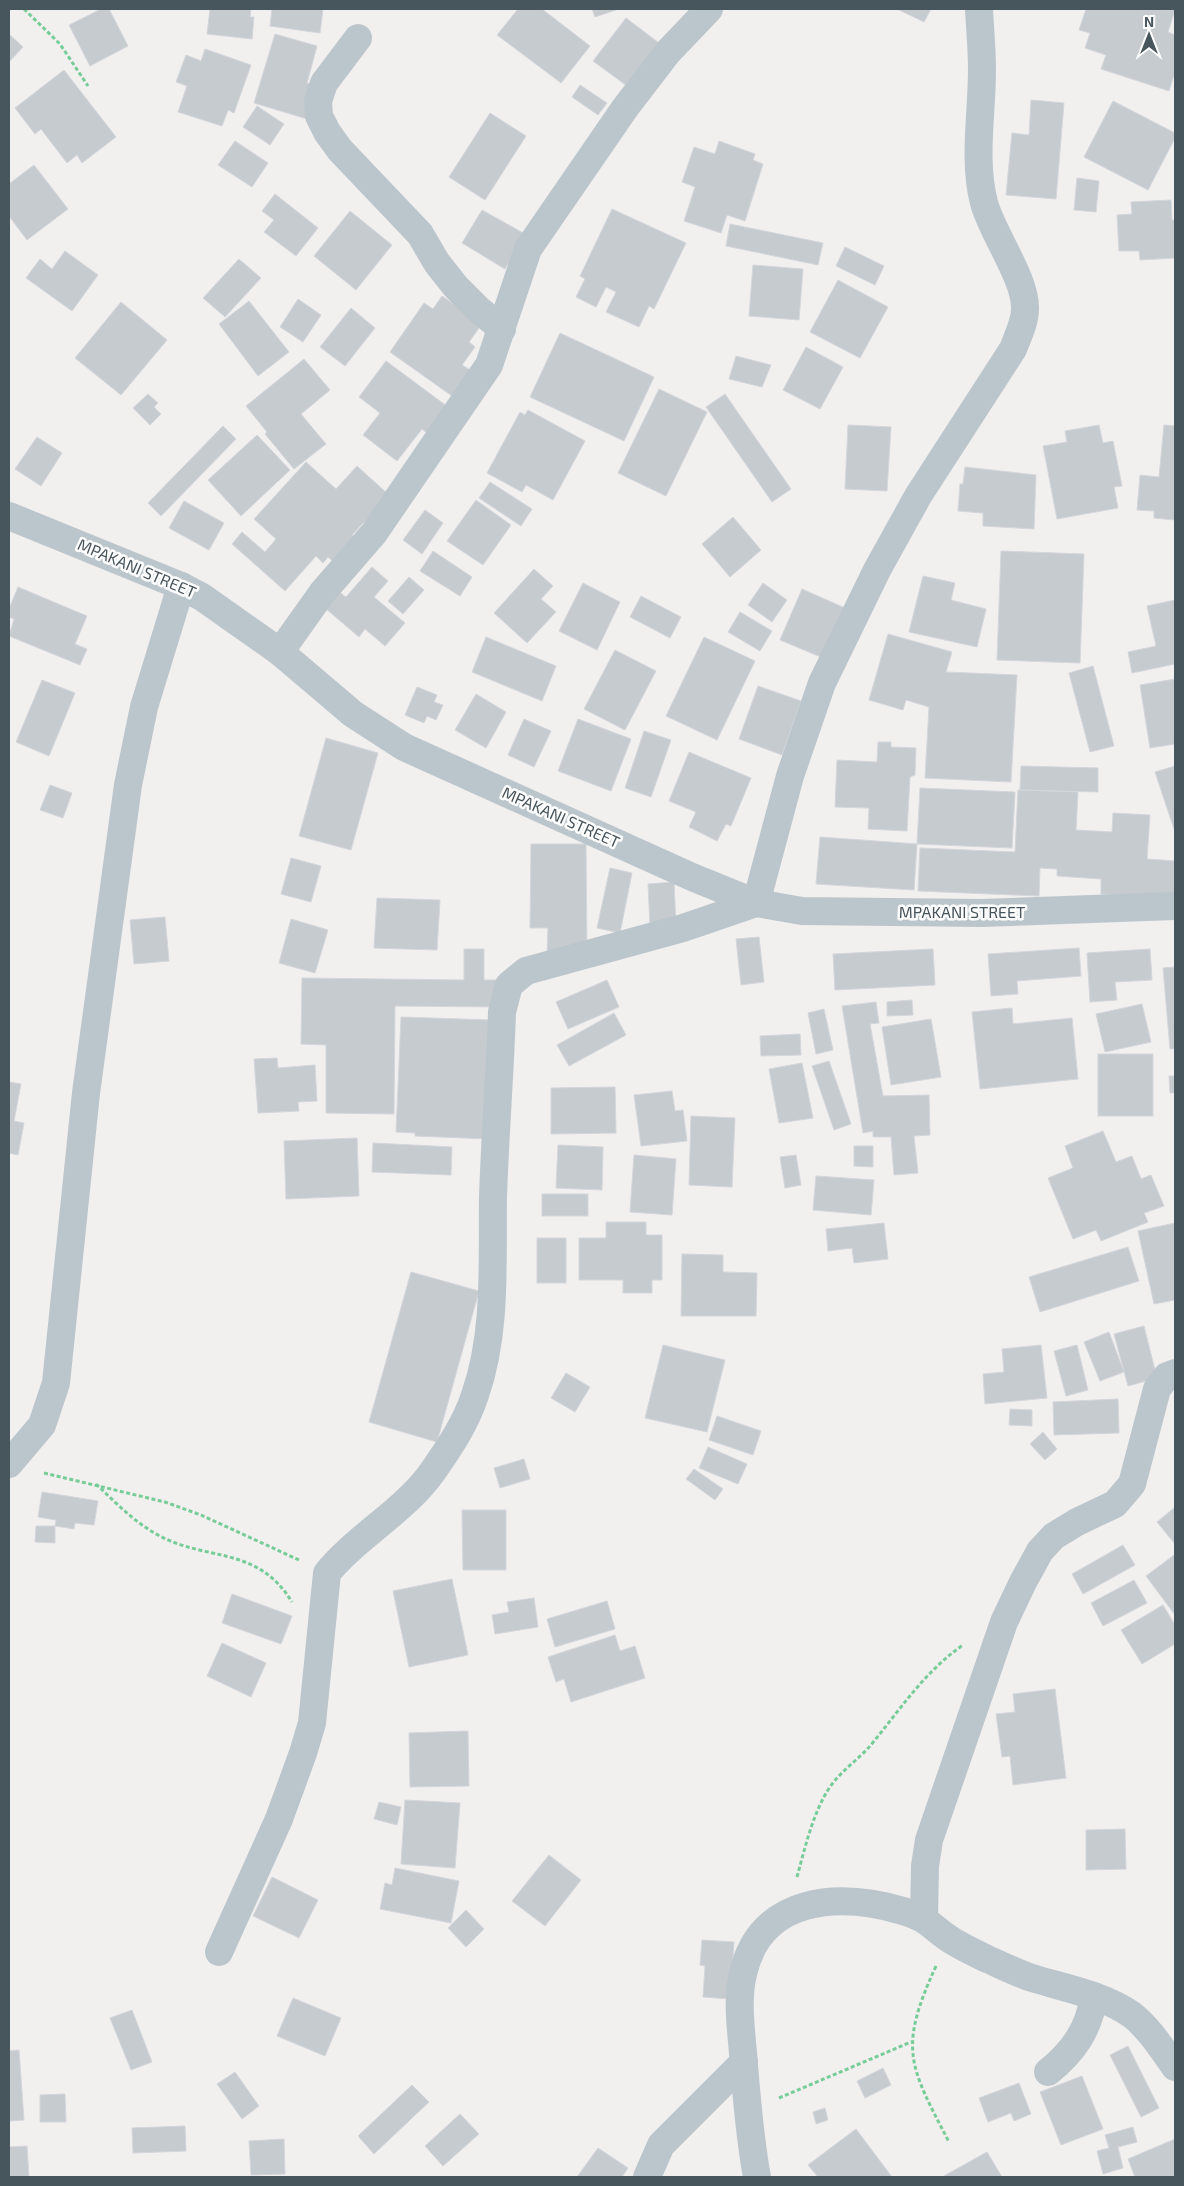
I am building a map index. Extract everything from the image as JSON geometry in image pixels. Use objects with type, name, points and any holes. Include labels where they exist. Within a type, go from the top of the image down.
[{"type":"street","points":[[280,652],[322,594],[374,533],[489,365],[528,249],[625,108],[668,52],[709,9]]},
{"type":"street","points":[[218,1952],[279,1819],[312,1723],[327,1573],[340,1557],[394,1511],[431,1473],[458,1433],[475,1395],[492,1309],[493,1196],[502,1012],[508,985],[526,971],[683,928],[756,903],[790,776],[822,683],[877,570],[918,496],[1013,349],[1021,328],[1025,308],[1020,284],[993,229],[984,201],[979,167],[982,68],[979,9]]},
{"type":"street","points":[[358,38],[324,83],[318,101],[319,116],[327,132],[340,150],[420,234],[437,263],[456,287],[502,329]]},
{"type":"street","name":"MPAKANI STREET","points":[[9,516],[181,586],[210,602],[280,652],[353,714],[404,747],[692,877],[756,903],[802,910],[954,913],[1175,906]]},
{"type":"street","points":[[9,1464],[42,1425],[56,1384],[86,1093],[128,785],[144,707],[181,586]]},
{"type":"street","points":[[924,1918],[925,1866],[929,1840],[1004,1622],[1040,1551],[1054,1536],[1077,1522],[1116,1504],[1132,1484],[1157,1388],[1167,1376],[1175,1373]]},
{"type":"street","points":[[757,2177],[748,2110],[740,2012],[742,1974],[752,1948],[766,1927],[788,1911],[836,1901],[880,1905],[924,1918],[948,1938],[966,1949],[1026,1976],[1094,1996],[1132,2015],[1145,2027],[1175,2067]]},
{"type":"street","points":[[1048,2072],[1071,2051],[1085,2030],[1094,1996]]},
{"type":"street","points":[[647,2177],[661,2146],[744,2062]]},
{"type":"path","points":[[24,9],[60,44],[88,86]]},
{"type":"path","points":[[42,1472],[95,1483],[165,1502],[201,1515],[327,1573]]},
{"type":"path","points":[[95,1483],[136,1522],[159,1536],[247,1561],[284,1588],[295,1607]]},
{"type":"path","points":[[788,1911],[808,1840],[828,1790],[844,1771],[869,1748],[919,1682],[972,1638],[1004,1622]]},
{"type":"path","points":[[948,1938],[917,2010],[911,2042],[917,2075],[950,2142]]},
{"type":"path","points":[[748,2110],[911,2042]]},
{"type":"building","points":[[101,9],[109,9],[128,46],[90,66],[69,25]]},
{"type":"building","points":[[210,9],[251,9],[250,17],[254,17],[252,39],[207,34]]},
{"type":"building","points":[[272,9],[323,9],[320,33],[270,26]]},
{"type":"building","points":[[518,9],[542,9],[590,46],[561,83],[497,35]]},
{"type":"building","points":[[592,9],[619,9],[595,17]]},
{"type":"building","points":[[897,9],[931,9],[924,22]]},
{"type":"building","points":[[1086,9],[1175,10],[1168,32],[1175,35],[1175,72],[1169,91],[1101,69],[1106,55],[1085,48],[1090,33],[1079,30]]},
{"type":"building","points":[[626,18],[659,43],[627,86],[593,61]]},
{"type":"building","points":[[9,34],[23,47],[9,62]]},
{"type":"building","points":[[275,34],[317,46],[307,83],[317,86],[307,119],[254,103]]},
{"type":"building","points":[[205,49],[251,65],[234,113],[228,110],[222,126],[178,112],[187,86],[176,82],[186,55],[201,61]]},
{"type":"building","points":[[64,70],[116,137],[82,163],[77,155],[67,163],[41,129],[35,134],[15,108]]},
{"type":"building","points":[[580,85],[607,103],[598,115],[572,97]]},
{"type":"building","points":[[1031,100],[1064,103],[1056,199],[1006,195],[1012,133],[1029,135]]},
{"type":"building","points":[[1113,101],[1175,133],[1175,138],[1148,190],[1084,157]]},
{"type":"building","points":[[257,106],[284,124],[270,145],[243,127]]},
{"type":"building","points":[[490,113],[526,136],[485,200],[449,177]]},
{"type":"building","points":[[235,141],[268,163],[252,187],[218,165]]},
{"type":"building","points":[[719,141],[755,154],[753,160],[763,164],[745,221],[727,215],[721,233],[684,221],[695,187],[682,182],[694,147],[715,154]]},
{"type":"building","points":[[34,165],[68,209],[27,240],[9,216],[9,184]]},
{"type":"building","points":[[1077,178],[1099,181],[1096,212],[1074,210]]},
{"type":"building","points":[[275,194],[318,228],[296,256],[264,232],[274,220],[262,211]]},
{"type":"building","points":[[1171,200],[1172,220],[1175,220],[1175,258],[1140,260],[1139,251],[1119,251],[1117,215],[1132,214],[1131,202]]},
{"type":"building","points":[[612,209],[686,243],[654,309],[649,306],[639,327],[606,312],[616,292],[606,287],[596,307],[576,297],[585,279],[580,276]]},
{"type":"building","points":[[482,210],[525,234],[505,269],[462,243]]},
{"type":"building","points":[[350,211],[392,245],[356,290],[314,256]]},
{"type":"building","points":[[730,224],[823,243],[818,265],[726,246]]},
{"type":"building","points":[[845,247],[884,266],[875,285],[836,266]]},
{"type":"building","points":[[65,251],[98,275],[72,311],[26,278],[40,259],[52,269]]},
{"type":"building","points":[[239,259],[261,278],[225,317],[203,298]]},
{"type":"building","points":[[753,265],[803,269],[799,320],[749,316]]},
{"type":"building","points":[[838,280],[888,307],[860,358],[810,332]]},
{"type":"building","points":[[442,296],[482,324],[469,342],[475,347],[462,365],[470,370],[452,396],[390,352],[424,303],[433,309]]},
{"type":"building","points":[[298,299],[321,315],[303,342],[280,327]]},
{"type":"building","points":[[249,301],[289,352],[258,376],[219,324]]},
{"type":"building","points":[[121,302],[167,340],[121,395],[75,358]]},
{"type":"building","points":[[351,308],[375,328],[345,366],[320,347]]},
{"type":"building","points":[[560,333],[654,377],[624,441],[530,397]]},
{"type":"building","points":[[806,347],[843,367],[820,409],[783,390]]},
{"type":"building","points":[[736,356],[771,365],[762,387],[729,379]]},
{"type":"building","points":[[304,359],[330,390],[301,414],[326,444],[294,469],[265,434],[267,432],[246,406]]},
{"type":"building","points":[[386,361],[448,407],[428,434],[422,429],[397,461],[363,435],[380,413],[359,397]]},
{"type":"building","points":[[659,389],[707,412],[666,496],[618,473]]},
{"type":"building","points":[[148,394],[158,403],[154,407],[161,414],[150,425],[133,408]]},
{"type":"building","points":[[725,394],[791,489],[772,502],[706,407]]},
{"type":"building","points":[[528,410],[585,441],[553,500],[526,485],[522,492],[487,473],[520,412],[525,415]]},
{"type":"building","points":[[848,425],[891,427],[887,491],[845,489]]},
{"type":"building","points":[[1099,425],[1103,443],[1113,441],[1122,486],[1114,487],[1118,508],[1057,519],[1043,446],[1067,442],[1065,431]]},
{"type":"building","points":[[1164,425],[1175,426],[1175,520],[1154,518],[1154,511],[1137,510],[1140,475],[1159,477]]},
{"type":"building","points":[[223,426],[236,439],[161,516],[148,503]]},
{"type":"building","points":[[257,435],[290,470],[241,516],[208,480]]},
{"type":"building","points":[[37,437],[62,453],[41,486],[15,469]]},
{"type":"building","points":[[306,462],[336,489],[357,466],[389,495],[352,535],[362,543],[340,567],[328,557],[323,563],[316,556],[285,591],[232,544],[242,532],[265,552],[276,539],[254,519]]},
{"type":"building","points":[[965,467],[1036,475],[1034,529],[983,526],[983,513],[958,511],[960,484],[963,484]]},
{"type":"building","points":[[490,482],[532,509],[521,526],[479,498]]},
{"type":"building","points":[[476,500],[511,525],[483,565],[447,541]]},
{"type":"building","points":[[184,501],[224,523],[209,550],[169,528]]},
{"type":"building","points":[[425,510],[443,523],[422,554],[403,540]]},
{"type":"building","points":[[733,517],[761,550],[730,577],[702,544]]},
{"type":"building","points":[[433,551],[472,577],[460,596],[420,571]]},
{"type":"building","points":[[1001,551],[1084,554],[1080,663],[997,660]]},
{"type":"building","points":[[372,567],[388,581],[374,597],[405,623],[385,646],[365,629],[359,637],[325,608],[339,592],[346,597]]},
{"type":"building","points":[[534,569],[553,586],[541,599],[556,612],[527,643],[494,613]]},
{"type":"building","points":[[923,576],[955,583],[951,600],[986,609],[977,647],[909,632]]},
{"type":"building","points":[[409,577],[424,590],[403,614],[388,601]]},
{"type":"building","points":[[583,583],[620,602],[597,650],[559,631]]},
{"type":"building","points":[[763,583],[787,600],[772,622],[748,605]]},
{"type":"building","points":[[18,587],[87,616],[75,644],[87,649],[80,665],[9,636],[14,619],[9,617],[9,609]]},
{"type":"building","points":[[802,589],[845,608],[823,658],[780,640]]},
{"type":"building","points":[[641,596],[681,617],[670,638],[630,617]]},
{"type":"building","points":[[1175,600],[1175,664],[1132,673],[1128,652],[1156,646],[1147,606]]},
{"type":"building","points":[[740,612],[772,631],[760,651],[728,632]]},
{"type":"building","points":[[888,634],[952,652],[946,672],[1017,675],[1011,782],[925,778],[929,707],[906,700],[903,710],[869,700]]},
{"type":"building","points":[[486,637],[556,666],[542,701],[472,672]]},
{"type":"building","points":[[704,637],[755,661],[717,740],[666,716]]},
{"type":"building","points":[[615,650],[656,671],[625,730],[584,709]]},
{"type":"building","points":[[1093,666],[1114,746],[1090,752],[1069,673]]},
{"type":"building","points":[[1175,679],[1175,744],[1150,748],[1140,685]]},
{"type":"building","points":[[42,680],[75,693],[49,756],[16,742]]},
{"type":"building","points":[[758,686],[801,701],[782,755],[739,739]]},
{"type":"building","points":[[417,687],[437,695],[434,702],[443,705],[436,720],[427,716],[424,723],[405,715]]},
{"type":"building","points":[[476,694],[506,712],[486,748],[455,730]]},
{"type":"building","points":[[524,719],[551,731],[534,767],[508,755]]},
{"type":"building","points":[[578,719],[631,739],[611,791],[558,771]]},
{"type":"building","points":[[644,731],[671,740],[651,797],[625,788]]},
{"type":"building","points":[[326,738],[378,753],[351,850],[299,836]]},
{"type":"building","points":[[878,742],[891,742],[891,747],[916,748],[915,775],[910,777],[907,831],[868,829],[869,808],[835,807],[837,760],[877,762]]},
{"type":"building","points":[[689,752],[751,778],[731,826],[726,824],[717,841],[689,827],[696,812],[669,801]]},
{"type":"building","points":[[1021,766],[1098,768],[1098,792],[1020,790]]},
{"type":"building","points":[[1175,766],[1175,832],[1155,772]]},
{"type":"building","points":[[50,785],[72,793],[63,818],[40,810]]},
{"type":"building","points":[[920,788],[1015,792],[1012,848],[917,844]]},
{"type":"building","points":[[1018,790],[1078,792],[1076,830],[1112,832],[1113,813],[1150,815],[1147,859],[1175,861],[1175,898],[1101,894],[1101,879],[1057,876],[1057,869],[1040,868],[1039,896],[918,891],[920,848],[1015,852]]},
{"type":"building","points":[[820,837],[917,844],[914,890],[816,884]]},
{"type":"building","points":[[531,844],[586,844],[587,954],[547,953],[548,928],[530,928]]},
{"type":"building","points":[[291,858],[321,866],[311,902],[281,894]]},
{"type":"building","points":[[610,868],[632,873],[620,933],[597,928]]},
{"type":"building","points":[[674,882],[676,925],[650,927],[648,884]]},
{"type":"building","points":[[377,898],[440,900],[437,950],[374,948]]},
{"type":"building","points":[[165,917],[169,961],[134,964],[130,920]]},
{"type":"building","points":[[291,919],[328,930],[315,973],[279,963]]},
{"type":"building","points":[[759,937],[764,982],[741,985],[736,939]]},
{"type":"building","points":[[1079,948],[1081,976],[1017,981],[1018,994],[991,996],[988,954]]},
{"type":"building","points":[[464,949],[484,949],[484,980],[497,980],[497,1007],[395,1006],[394,1114],[326,1113],[326,1045],[301,1044],[302,978],[464,980]]},
{"type":"building","points":[[933,949],[935,985],[835,990],[833,954]]},
{"type":"building","points":[[1150,949],[1152,980],[1115,982],[1117,1000],[1090,1002],[1087,953]]},
{"type":"building","points":[[1175,967],[1175,1049],[1170,1049],[1163,968]]},
{"type":"building","points":[[607,980],[619,1007],[568,1029],[556,1002]]},
{"type":"building","points":[[912,1000],[913,1015],[887,1016],[887,1002]]},
{"type":"building","points":[[876,1002],[879,1023],[870,1024],[883,1096],[929,1095],[930,1135],[914,1136],[918,1173],[894,1175],[891,1137],[873,1137],[873,1131],[863,1133],[842,1006]]},
{"type":"building","points":[[1142,1004],[1151,1042],[1105,1052],[1096,1014]]},
{"type":"building","points":[[1012,1008],[1013,1024],[1072,1018],[1078,1079],[980,1089],[972,1012]]},
{"type":"building","points":[[824,1009],[833,1050],[816,1054],[808,1013]]},
{"type":"building","points":[[614,1013],[626,1035],[569,1066],[557,1045]]},
{"type":"building","points":[[401,1017],[492,1020],[488,1139],[415,1136],[415,1133],[396,1132]]},
{"type":"building","points":[[931,1019],[941,1077],[891,1085],[882,1027]]},
{"type":"building","points":[[800,1034],[801,1055],[761,1056],[760,1036]]},
{"type":"building","points":[[1098,1054],[1153,1054],[1153,1116],[1098,1116]]},
{"type":"building","points":[[277,1058],[278,1068],[315,1065],[317,1101],[298,1102],[299,1111],[258,1113],[254,1059]]},
{"type":"building","points":[[829,1061],[851,1124],[834,1130],[812,1066]]},
{"type":"building","points":[[802,1063],[813,1118],[779,1123],[769,1069]]},
{"type":"building","points":[[1169,1076],[1175,1076],[1175,1093],[1170,1093]]},
{"type":"building","points":[[9,1082],[21,1084],[14,1121],[24,1123],[18,1155],[9,1153]]},
{"type":"building","points":[[615,1087],[616,1133],[551,1134],[551,1088]]},
{"type":"building","points":[[672,1091],[675,1111],[683,1110],[687,1141],[641,1146],[634,1095]]},
{"type":"building","points":[[691,1116],[735,1118],[732,1187],[689,1185]]},
{"type":"building","points":[[1103,1131],[1116,1162],[1132,1156],[1141,1179],[1151,1175],[1164,1206],[1144,1213],[1148,1222],[1101,1241],[1096,1230],[1073,1239],[1048,1178],[1073,1168],[1065,1146]]},
{"type":"building","points":[[357,1138],[359,1196],[286,1199],[284,1141]]},
{"type":"building","points":[[373,1143],[452,1147],[451,1175],[372,1172]]},
{"type":"building","points":[[558,1145],[603,1147],[602,1190],[556,1188]]},
{"type":"building","points":[[854,1146],[873,1146],[873,1167],[854,1166]]},
{"type":"building","points":[[634,1155],[676,1159],[672,1215],[630,1212]]},
{"type":"building","points":[[796,1155],[801,1185],[785,1188],[780,1157]]},
{"type":"building","points":[[816,1176],[874,1180],[871,1215],[813,1210]]},
{"type":"building","points":[[542,1194],[588,1194],[588,1216],[542,1216]]},
{"type":"building","points":[[606,1222],[646,1222],[646,1235],[662,1235],[662,1280],[652,1280],[652,1293],[623,1293],[623,1280],[579,1280],[579,1238],[606,1238]]},
{"type":"building","points":[[884,1223],[888,1259],[854,1263],[852,1248],[828,1251],[826,1229]]},
{"type":"building","points":[[1175,1223],[1175,1300],[1154,1304],[1138,1231]]},
{"type":"building","points":[[537,1238],[566,1238],[566,1283],[537,1283]]},
{"type":"building","points":[[1128,1247],[1139,1281],[1040,1312],[1029,1277]]},
{"type":"building","points":[[682,1254],[723,1255],[723,1272],[757,1273],[756,1316],[681,1316]]},
{"type":"building","points":[[411,1272],[479,1291],[437,1442],[369,1422]]},
{"type":"building","points":[[1144,1326],[1157,1378],[1128,1386],[1114,1334]]},
{"type":"building","points":[[1109,1332],[1124,1372],[1100,1381],[1084,1342]]},
{"type":"building","points":[[663,1345],[725,1360],[707,1432],[645,1418]]},
{"type":"building","points":[[1041,1345],[1047,1398],[985,1404],[983,1374],[1004,1372],[1002,1349]]},
{"type":"building","points":[[1077,1345],[1088,1390],[1066,1396],[1054,1351]]},
{"type":"building","points":[[566,1373],[590,1387],[575,1412],[551,1398]]},
{"type":"building","points":[[1118,1399],[1119,1433],[1054,1435],[1053,1402]]},
{"type":"building","points":[[1010,1409],[1032,1410],[1032,1426],[1009,1425]]},
{"type":"building","points":[[717,1416],[761,1431],[753,1455],[709,1440]]},
{"type":"building","points":[[1043,1432],[1057,1449],[1045,1460],[1030,1444]]},
{"type":"building","points":[[708,1447],[747,1464],[738,1484],[699,1468]]},
{"type":"building","points":[[524,1459],[530,1479],[500,1488],[494,1468]]},
{"type":"building","points":[[694,1469],[723,1489],[715,1500],[686,1479]]},
{"type":"building","points":[[42,1492],[98,1501],[94,1525],[75,1523],[74,1529],[55,1526],[56,1520],[38,1517]]},
{"type":"building","points":[[1175,1507],[1175,1544],[1157,1522]]},
{"type":"building","points":[[462,1510],[506,1510],[506,1570],[463,1570]]},
{"type":"building","points":[[36,1526],[55,1526],[55,1543],[35,1542]]},
{"type":"building","points":[[1123,1545],[1135,1565],[1083,1594],[1072,1574]]},
{"type":"building","points":[[1174,1555],[1175,1557],[1175,1615],[1146,1576]]},
{"type":"building","points":[[452,1579],[468,1655],[409,1667],[393,1591]]},
{"type":"building","points":[[1134,1580],[1147,1603],[1103,1626],[1091,1603]]},
{"type":"building","points":[[232,1594],[292,1616],[281,1644],[222,1623]]},
{"type":"building","points":[[534,1598],[538,1627],[495,1634],[492,1615],[509,1612],[507,1602]]},
{"type":"building","points":[[607,1601],[615,1629],[555,1647],[547,1619]]},
{"type":"building","points":[[1163,1605],[1175,1625],[1175,1644],[1142,1664],[1121,1630]]},
{"type":"building","points":[[615,1635],[620,1651],[635,1646],[645,1678],[571,1702],[564,1679],[556,1682],[548,1657]]},
{"type":"building","points":[[222,1643],[266,1663],[251,1697],[207,1676]]},
{"type":"building","points":[[1055,1689],[1066,1778],[1013,1785],[1010,1756],[1002,1757],[996,1714],[1015,1712],[1013,1694]]},
{"type":"building","points":[[468,1731],[469,1786],[410,1787],[409,1733]]},
{"type":"building","points":[[405,1800],[460,1803],[455,1868],[401,1864]]},
{"type":"building","points":[[379,1802],[401,1807],[397,1825],[374,1819]]},
{"type":"building","points":[[1125,1829],[1126,1869],[1086,1870],[1086,1830]]},
{"type":"building","points":[[549,1855],[581,1880],[545,1926],[512,1901]]},
{"type":"building","points":[[395,1868],[459,1881],[451,1923],[380,1909],[385,1883],[392,1885]]},
{"type":"building","points":[[272,1877],[318,1900],[299,1938],[253,1916]]},
{"type":"building","points":[[466,1910],[484,1929],[466,1947],[448,1928]]},
{"type":"building","points":[[702,1940],[734,1942],[730,1999],[703,1997],[705,1966],[700,1965]]},
{"type":"building","points":[[293,1998],[341,2018],[325,2056],[277,2036]]},
{"type":"building","points":[[132,2010],[152,2062],[131,2070],[110,2018]]},
{"type":"building","points":[[1128,2046],[1159,2108],[1141,2117],[1110,2055]]},
{"type":"building","points":[[19,2050],[24,2120],[9,2121],[9,2051]]},
{"type":"building","points":[[883,2068],[891,2085],[865,2098],[857,2081]]},
{"type":"building","points":[[235,2072],[259,2106],[242,2119],[217,2084]]},
{"type":"building","points":[[1082,2076],[1103,2129],[1061,2145],[1040,2092]]},
{"type":"building","points":[[1019,2083],[1031,2114],[1014,2121],[1011,2113],[988,2122],[979,2098]]},
{"type":"building","points":[[412,2085],[429,2102],[374,2154],[358,2136]]},
{"type":"building","points":[[65,2094],[66,2122],[40,2122],[40,2095]]},
{"type":"building","points":[[825,2108],[828,2120],[816,2124],[813,2112]]},
{"type":"building","points":[[460,2114],[479,2134],[443,2166],[425,2146]]},
{"type":"building","points":[[185,2126],[186,2151],[133,2153],[132,2128]]},
{"type":"building","points":[[1133,2127],[1137,2142],[1118,2147],[1123,2168],[1103,2174],[1097,2151],[1109,2148],[1105,2135]]},
{"type":"building","points":[[856,2129],[892,2177],[818,2177],[808,2165]]},
{"type":"building","points":[[284,2139],[285,2174],[251,2175],[249,2141]]},
{"type":"building","points":[[1175,2139],[1175,2177],[1135,2177],[1128,2159]]},
{"type":"building","points":[[27,2146],[29,2177],[9,2177],[9,2147]]},
{"type":"building","points":[[598,2148],[628,2168],[622,2177],[577,2177]]},
{"type":"building","points":[[987,2152],[1002,2177],[942,2177]]}]
